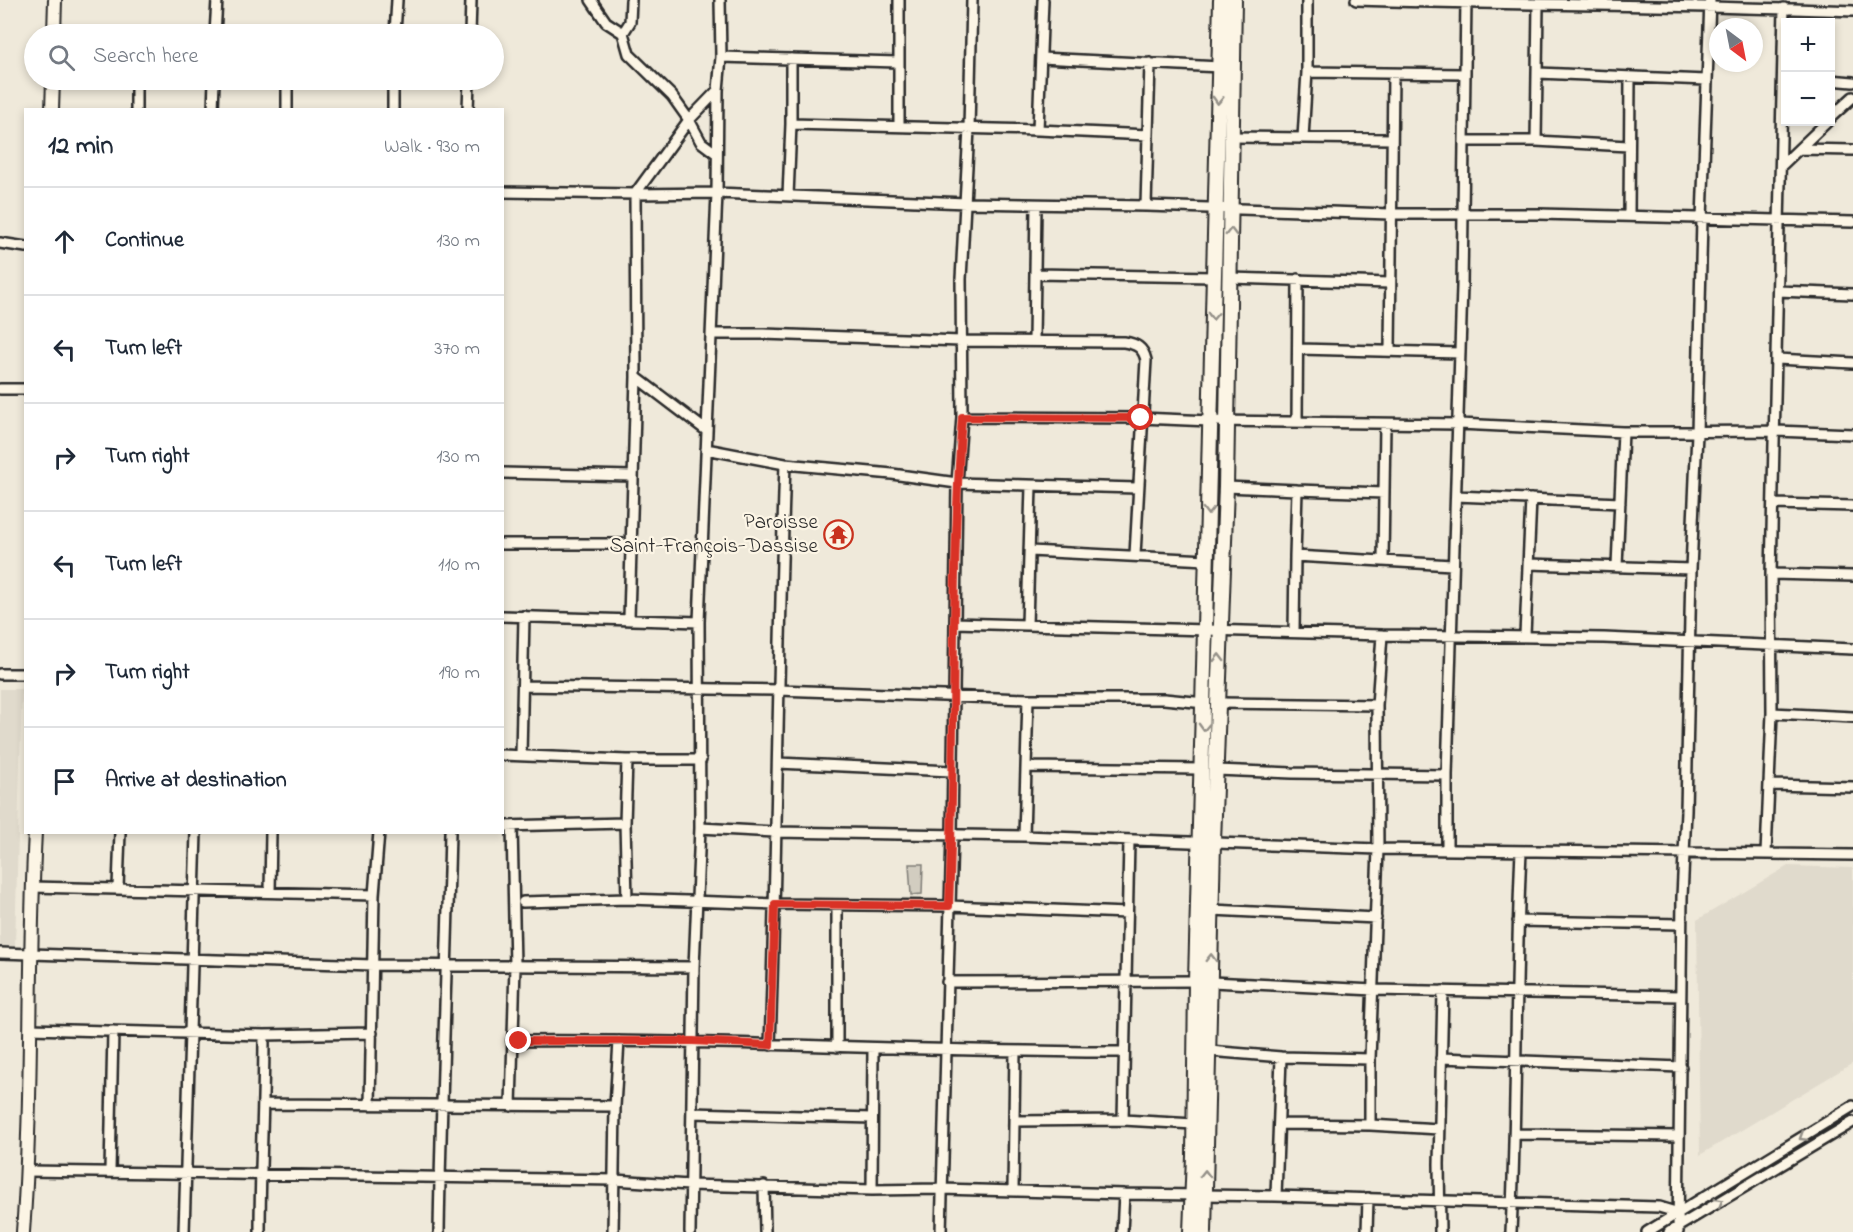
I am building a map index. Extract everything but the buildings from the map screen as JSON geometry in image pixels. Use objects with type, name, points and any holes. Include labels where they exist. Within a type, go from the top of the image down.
[{"type":"main road","points":[[1211,703],[1205,630],[1221,0]]},
{"type":"main road","points":[[1204,1232],[1194,1124],[1196,981],[1206,842],[1211,703],[1220,630],[1226,487],[1234,0]]},
{"type":"main road","points":[[1191,1232],[1199,1196],[1209,1051],[1212,910],[1206,842]]},
{"type":"street","points":[[54,24],[55,0]]},
{"type":"street","points":[[216,24],[218,0]]},
{"type":"street","points":[[396,24],[397,0]]},
{"type":"street","points":[[470,24],[471,0]]},
{"type":"street","points":[[591,0],[606,22],[623,33],[629,54],[672,96],[701,142],[717,154]]},
{"type":"street","points":[[623,33],[630,22],[631,0]]},
{"type":"street","points":[[690,1232],[694,967],[700,828],[699,622],[717,193],[718,90],[721,57],[720,0]]},
{"type":"street","points":[[899,126],[900,0]]},
{"type":"street","points":[[941,1232],[952,834],[952,697],[957,483],[962,417],[961,279],[969,129],[972,0]]},
{"type":"street","points":[[1038,130],[1043,0]]},
{"type":"street","points":[[1303,138],[1307,72],[1307,0]]},
{"type":"street","points":[[1356,0],[1538,5],[1710,3],[1853,11]]},
{"type":"street","points":[[1447,849],[1452,565],[1459,424],[1466,2]]},
{"type":"street","points":[[1678,1229],[1681,924],[1710,3]]},
{"type":"street","points":[[1536,141],[1538,5]]},
{"type":"street","points":[[1784,8],[1785,72]]},
{"type":"street","points":[[721,57],[898,62]]},
{"type":"street","points":[[1041,58],[1220,67]]},
{"type":"street","points":[[788,196],[791,59]]},
{"type":"street","points":[[1146,206],[1150,63]]},
{"type":"street","points":[[1307,72],[1464,74]]},
{"type":"street","points":[[1538,73],[1706,80]]},
{"type":"street","points":[[1390,350],[1393,74]]},
{"type":"street","points":[[1629,216],[1630,78]]},
{"type":"street","points":[[1835,80],[1853,82]]},
{"type":"street","points":[[52,90],[52,108]]},
{"type":"street","points":[[136,90],[136,108]]},
{"type":"street","points":[[213,108],[214,90]]},
{"type":"street","points":[[287,90],[287,108]]},
{"type":"street","points":[[393,90],[393,108]]},
{"type":"street","points":[[468,108],[469,90]]},
{"type":"street","points":[[629,618],[636,377],[635,194],[689,120],[718,90]]},
{"type":"street","points":[[1835,113],[1853,97]]},
{"type":"street","points":[[791,124],[1148,135]]},
{"type":"street","points":[[1766,854],[1772,713],[1778,222],[1783,126]]},
{"type":"street","points":[[1781,166],[1823,126]]},
{"type":"street","points":[[1232,137],[1392,139]]},
{"type":"street","points":[[1465,141],[1536,141],[1628,146]]},
{"type":"street","points":[[1799,148],[1853,150]]},
{"type":"street","points":[[504,192],[717,193],[1036,205],[1853,222]]},
{"type":"street","points":[[1034,340],[1036,205]]},
{"type":"street","points":[[0,243],[24,247]]},
{"type":"street","points":[[1035,274],[1214,277]]},
{"type":"street","points":[[1230,278],[1389,284]]},
{"type":"street","points":[[1297,421],[1298,279]]},
{"type":"street","points":[[1778,291],[1853,294]]},
{"type":"street","points":[[711,334],[961,341],[1124,342],[1140,348],[1146,360],[1135,555]]},
{"type":"street","points":[[1299,349],[1460,353]]},
{"type":"street","points":[[1777,359],[1853,363]]},
{"type":"street","points":[[636,377],[707,431]]},
{"type":"street","points":[[0,389],[24,389]]},
{"type":"street","points":[[962,417],[1459,424],[1623,432],[1776,431],[1853,434]]},
{"type":"street","points":[[1383,560],[1385,424]]},
{"type":"street","points":[[1617,566],[1623,432]]},
{"type":"street","points":[[706,449],[785,464],[892,474],[957,483],[1137,488]]},
{"type":"street","points":[[770,1045],[785,464]]},
{"type":"street","points":[[504,473],[632,476]]},
{"type":"street","points":[[1027,625],[1031,486]]},
{"type":"street","points":[[1226,487],[1384,493]]},
{"type":"street","points":[[1294,631],[1297,490]]},
{"type":"street","points":[[1456,496],[1620,503]]},
{"type":"street","points":[[1524,635],[1530,499]]},
{"type":"street","points":[[1774,504],[1853,506]]},
{"type":"street","points":[[504,544],[630,544]]},
{"type":"street","points":[[1030,551],[1135,555],[1207,561]]},
{"type":"street","points":[[1295,556],[1452,565]]},
{"type":"street","points":[[1528,564],[1691,569]]},
{"type":"street","points":[[1772,574],[1853,576]]},
{"type":"street","points":[[504,616],[629,618],[699,622]]},
{"type":"street","points":[[520,755],[524,616]]},
{"type":"street","points":[[955,623],[1382,635],[1524,635],[1853,649]]},
{"type":"street","points":[[1370,1125],[1370,1059],[1376,918],[1377,705],[1382,635]]},
{"type":"street","points":[[0,674],[24,674]]},
{"type":"street","points":[[523,686],[1377,705]]},
{"type":"street","points":[[1024,836],[1028,699]]},
{"type":"street","points":[[1772,713],[1853,717]]},
{"type":"street","points":[[504,755],[627,760],[700,760]]},
{"type":"street","points":[[627,760],[625,823],[627,899]]},
{"type":"street","points":[[778,763],[951,771]]},
{"type":"street","points":[[1026,767],[1447,774]]},
{"type":"street","points":[[1770,785],[1853,787]]},
{"type":"street","points":[[511,1106],[515,966],[507,826],[625,823]]},
{"type":"street","points":[[700,828],[775,832],[1024,836],[1377,849],[1853,855]]},
{"type":"street","points":[[23,1232],[28,1171],[30,953],[35,834]]},
{"type":"street","points":[[118,888],[120,834]]},
{"type":"street","points":[[184,1232],[196,834]]},
{"type":"street","points":[[270,892],[271,834]]},
{"type":"street","points":[[370,1105],[374,895],[379,834]]},
{"type":"street","points":[[439,1232],[450,834]]},
{"type":"street","points":[[1123,1120],[1130,841]]},
{"type":"street","points":[[1512,1232],[1515,992],[1521,851]]},
{"type":"street","points":[[32,888],[374,895]]},
{"type":"street","points":[[523,902],[627,899],[949,906],[1127,913]]},
{"type":"street","points":[[837,905],[837,1047]]},
{"type":"street","points":[[1212,910],[1376,918]]},
{"type":"street","points":[[1518,921],[1681,924]]},
{"type":"street","points":[[0,953],[373,965],[694,967]]},
{"type":"street","points":[[947,982],[1196,981]]},
{"type":"street","points":[[1211,982],[1374,990],[1680,996]]},
{"type":"street","points":[[1440,1232],[1439,1129],[1443,991]]},
{"type":"street","points":[[30,1029],[264,1035],[372,1033]]},
{"type":"street","points":[[110,1172],[113,1031]]},
{"type":"street","points":[[260,1232],[264,1035]]},
{"type":"street","points":[[512,1041],[693,1041],[1015,1052],[1124,1052]]},
{"type":"street","points":[[613,1232],[615,1106],[620,1041]]},
{"type":"street","points":[[872,1190],[873,1048]]},
{"type":"street","points":[[1209,1051],[1281,1057],[1370,1059]]},
{"type":"street","points":[[1013,1190],[1015,1052]]},
{"type":"street","points":[[1276,1196],[1281,1057]]},
{"type":"street","points":[[1441,1058],[1680,1067]]},
{"type":"street","points":[[264,1104],[615,1106]]},
{"type":"street","points":[[1647,1232],[1853,1106]]},
{"type":"street","points":[[692,1113],[872,1118]]},
{"type":"street","points":[[1015,1120],[1123,1120],[1194,1124]]},
{"type":"street","points":[[1669,1232],[1678,1229],[1853,1122]]},
{"type":"street","points":[[1280,1124],[1370,1125],[1439,1129]]},
{"type":"street","points":[[1515,1134],[1678,1136]]},
{"type":"street","points":[[28,1171],[615,1180],[689,1185],[872,1190],[1013,1190],[1199,1196],[1368,1198],[1659,1207],[1679,1213]]},
{"type":"street","points":[[764,1186],[765,1232]]},
{"type":"street","points":[[1122,1232],[1124,1194]]},
{"type":"street","points":[[1366,1232],[1368,1198]]},
{"type":"shaded area","points":[[0,689],[22,689],[15,946],[0,946]]},
{"type":"shaded area","points":[[909,864],[923,864],[922,894],[911,895]]},
{"type":"shaded area","points":[[1788,866],[1853,868],[1853,1063],[1700,1155],[1697,920]]},
{"type":"place","name":"Paroisse Saint-François-Dassise","points":[[839,535]]},
{"type":"route","points":[[519,1041],[693,1041],[770,1045],[775,904],[949,906],[957,483],[962,417],[1141,418]]}]
